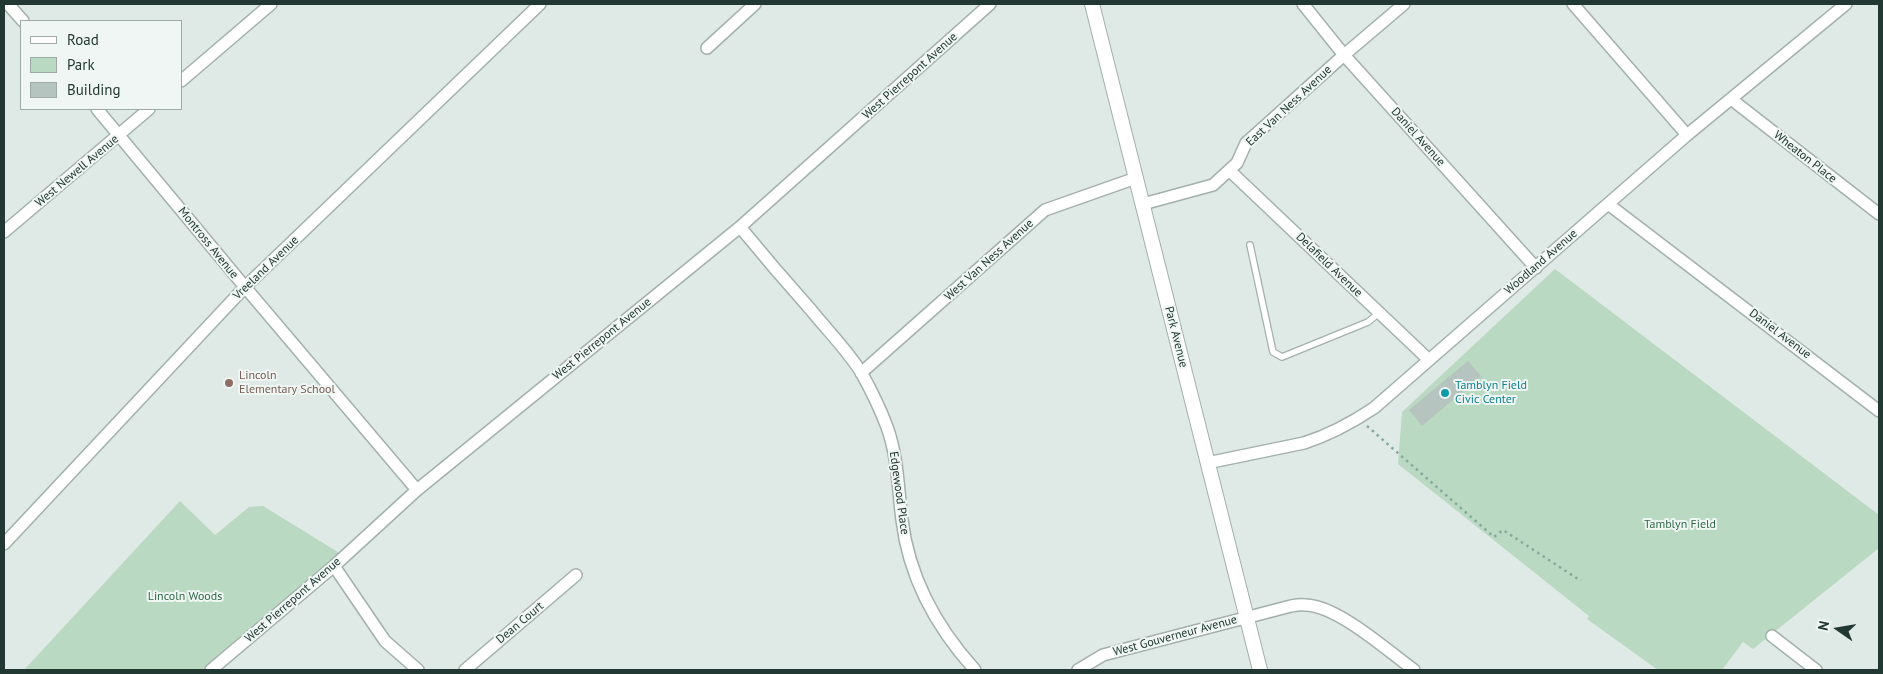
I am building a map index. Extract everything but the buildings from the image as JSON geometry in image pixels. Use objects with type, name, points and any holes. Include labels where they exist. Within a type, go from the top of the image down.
[{"type":"street","points":[[8,4],[22,20]]},
{"type":"street","points":[[182,80],[270,4]]},
{"type":"street","name":"Vreeland Avenue","points":[[4,544],[245,288],[540,4]]},
{"type":"street","points":[[707,48],[755,4]]},
{"type":"street","name":"West Pierrepont Avenue","points":[[211,670],[334,566],[417,490],[740,227],[990,4]]},
{"type":"street","name":"Park Avenue","points":[[1092,4],[1206,463],[1260,670]]},
{"type":"street","name":"Daniel Avenue","points":[[1303,4],[1344,55],[1536,268]]},
{"type":"street","name":"East Van Ness Avenue","points":[[1143,204],[1213,185],[1237,163],[1246,143],[1404,4]]},
{"type":"street","points":[[1573,4],[1687,135]]},
{"type":"street","name":"Woodland Avenue","points":[[1206,463],[1304,443],[1358,418],[1374,408],[1687,135],[1846,4]]},
{"type":"street","name":"Wheaton Place","points":[[1730,99],[1879,214]]},
{"type":"street","name":"Montross Avenue","points":[[98,110],[245,288],[417,490]]},
{"type":"street","name":"West Newell Avenue","points":[[4,232],[148,110]]},
{"type":"street","name":"Delafield Avenue","points":[[1230,171],[1428,359]]},
{"type":"street","name":"West Van Ness Avenue","points":[[861,373],[1045,210],[1136,178]]},
{"type":"street","name":"Daniel Avenue","points":[[1608,204],[1879,410]]},
{"type":"street","name":"Edgewood Place","points":[[740,227],[845,350],[875,398],[896,457],[902,522],[907,549],[916,576],[940,626],[956,650],[975,670]]},
{"type":"street","points":[[334,566],[385,641],[418,670]]},
{"type":"street","name":"Dean Court","points":[[465,670],[576,576]]},
{"type":"street","name":"West Gouverneur Avenue","points":[[1078,670],[1103,655],[1291,606],[1308,604],[1354,625],[1414,670]]},
{"type":"street","points":[[1772,636],[1816,670]]},
{"type":"lane","points":[[1250,245],[1272,352],[1282,357],[1368,322],[1379,314]]},
{"type":"path","points":[[1358,418],[1494,537],[1503,530],[1581,581]]},
{"type":"green space","name":"Tamblyn Field","points":[[1555,269],[1879,515],[1879,548],[1753,649],[1743,642],[1722,670],[1658,670],[1587,619],[1589,616],[1398,464],[1402,412]]},
{"type":"green space","name":"Lincoln Woods","points":[[180,501],[215,535],[249,507],[263,506],[341,554],[326,571],[203,670],[24,670]]},
{"type":"place","name":"Lincoln Elementary School","points":[[229,383]]},
{"type":"place","name":"Tamblyn Field Civic Center","points":[[1445,393]]}]
